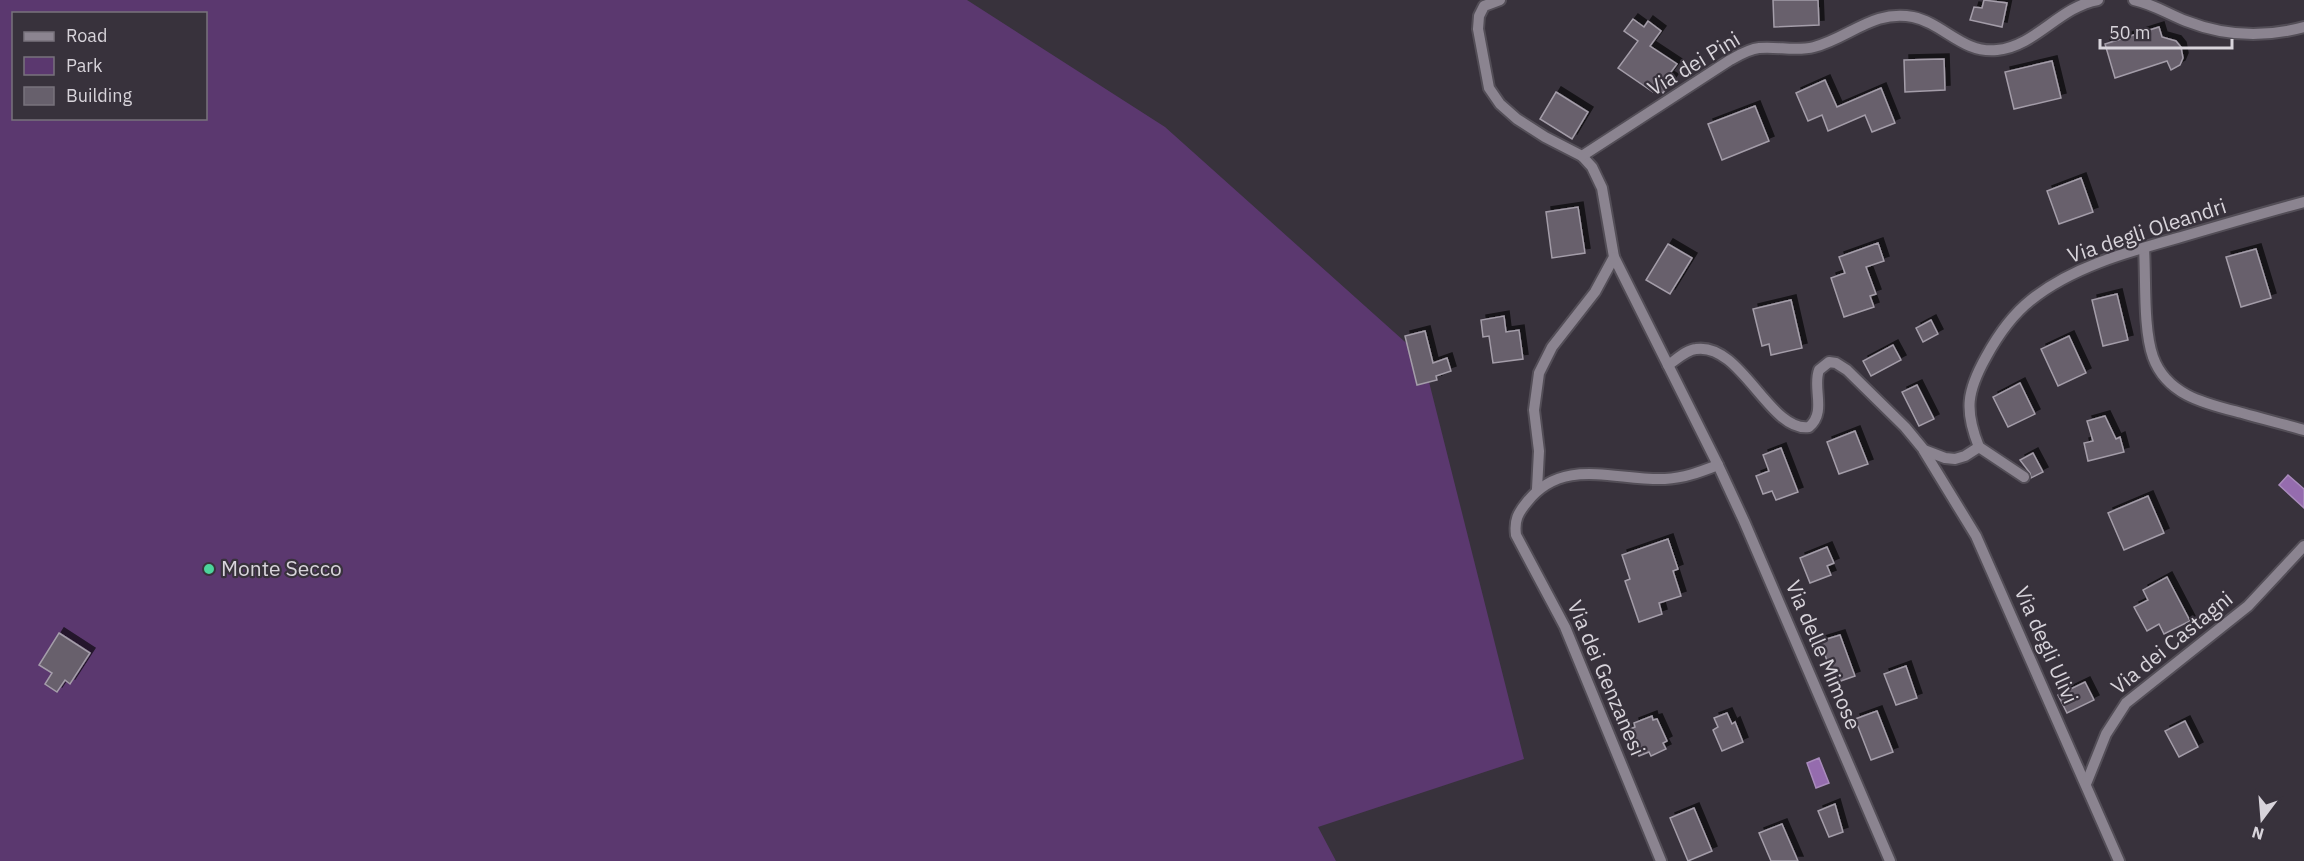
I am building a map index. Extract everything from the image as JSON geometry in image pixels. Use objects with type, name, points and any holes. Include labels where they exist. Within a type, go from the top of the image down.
[{"type":"street","points":[[1500,0],[1484,6],[1478,22],[1489,88],[1500,104],[1517,119],[1582,156]]},
{"type":"street","name":"Via dei Pini","points":[[1582,156],[1730,60],[1753,49],[1813,48],[1830,42],[1870,21],[1895,15],[1921,20],[1968,46],[1994,51],[2018,45],[2044,30],[2070,10],[2098,0]]},
{"type":"street","points":[[2134,0],[2154,5],[2195,24],[2241,34],[2274,34],[2304,27]]},
{"type":"street","name":"Via delle Mimose","points":[[1582,156],[1596,172],[1602,188],[1614,258],[1744,521],[1890,861]]},
{"type":"street","name":"Via degli Oleandri","points":[[1979,447],[1970,418],[1970,395],[1977,373],[2002,330],[2020,310],[2042,292],[2076,273],[2144,248],[2304,202]]},
{"type":"street","points":[[2144,248],[2151,348],[2157,366],[2166,379],[2181,392],[2199,401],[2304,430]]},
{"type":"street","points":[[1537,489],[1539,461],[1534,410],[1539,373],[1552,347],[1595,292],[1614,258]]},
{"type":"street","name":"Via degli Ulivi","points":[[1668,365],[1696,349],[1715,352],[1735,366],[1788,423],[1803,428],[1809,427],[1817,417],[1819,370],[1830,362],[1836,363],[1851,373],[1905,427],[1924,450],[1976,537],[2119,861]]},
{"type":"street","points":[[1924,450],[1945,458],[1955,459],[1979,447],[2024,477]]},
{"type":"street","points":[[1537,489],[1555,478],[1574,474],[1673,478],[1690,475],[1718,465]]},
{"type":"street","name":"Via dei Genzanesi","points":[[1537,489],[1518,513],[1515,528],[1519,542],[1535,567],[1565,627],[1661,861]]},
{"type":"street","name":"Via dei Castagni","points":[[2086,784],[2106,734],[2126,704],[2248,606],[2304,546]]},
{"type":"green space","points":[[0,0],[967,0],[1165,127],[1423,358],[1524,759],[1318,827],[1336,861],[0,861]]},
{"type":"shaded area","points":[[2288,475],[2304,489],[2304,508],[2279,485]]},
{"type":"shaded area","points":[[1819,758],[1829,783],[1816,788],[1807,763]]},
{"type":"building","points":[[1773,0],[1818,0],[1819,25],[1774,27]]},
{"type":"building","points":[[1984,0],[2007,3],[2002,27],[1970,20],[1974,7],[1982,8]]},
{"type":"building","points":[[1633,19],[1644,27],[1648,21],[1661,31],[1650,46],[1677,64],[1668,76],[1673,79],[1663,93],[1656,88],[1653,92],[1618,68],[1638,41],[1624,31]]},
{"type":"building","points":[[2159,27],[2162,37],[2176,41],[2181,47],[2183,58],[2180,65],[2171,70],[2167,61],[2115,78],[2105,44]]},
{"type":"building","points":[[1944,59],[1945,90],[1905,92],[1904,60]]},
{"type":"building","points":[[2052,61],[2061,98],[2014,109],[2005,72]]},
{"type":"building","points":[[1825,80],[1837,107],[1881,88],[1895,123],[1872,132],[1865,115],[1828,131],[1822,115],[1808,121],[1796,93]]},
{"type":"building","points":[[1556,92],[1588,112],[1572,139],[1540,119]]},
{"type":"building","points":[[1755,106],[1769,141],[1722,160],[1708,124]]},
{"type":"building","points":[[2081,178],[2093,212],[2059,224],[2047,191]]},
{"type":"building","points":[[1578,207],[1585,253],[1552,258],[1546,212]]},
{"type":"building","points":[[1878,243],[1884,261],[1866,267],[1876,294],[1870,296],[1874,307],[1844,317],[1831,278],[1845,273],[1839,257]]},
{"type":"building","points":[[1668,244],[1692,258],[1670,294],[1646,280]]},
{"type":"building","points":[[2256,249],[2271,298],[2241,307],[2226,257]]},
{"type":"building","points":[[2117,294],[2128,340],[2103,346],[2092,300]]},
{"type":"building","points":[[1791,300],[1802,348],[1771,355],[1769,344],[1762,346],[1753,309]]},
{"type":"building","points":[[1504,316],[1506,332],[1519,330],[1523,359],[1493,363],[1489,336],[1483,337],[1481,320]]},
{"type":"building","points":[[1931,320],[1938,334],[1923,342],[1916,328]]},
{"type":"building","points":[[1425,331],[1433,363],[1447,358],[1451,371],[1436,376],[1437,380],[1417,385],[1405,336]]},
{"type":"building","points":[[2069,336],[2086,373],[2058,386],[2041,349]]},
{"type":"building","points":[[1893,345],[1901,360],[1871,376],[1863,361]]},
{"type":"building","points":[[2020,383],[2035,414],[2008,427],[1993,397]]},
{"type":"building","points":[[1917,385],[1934,419],[1919,426],[1902,392]]},
{"type":"building","points":[[2105,416],[2116,439],[2120,437],[2124,452],[2088,461],[2084,443],[2093,441],[2087,421]]},
{"type":"building","points":[[1855,431],[1868,464],[1839,474],[1827,442]]},
{"type":"building","points":[[1781,448],[1798,492],[1776,500],[1772,491],[1763,494],[1756,476],[1769,471],[1763,455]]},
{"type":"building","points":[[2033,453],[2043,472],[2031,478],[2020,460]]},
{"type":"building","points":[[2148,496],[2164,533],[2124,550],[2108,513]]},
{"type":"building","points":[[1668,539],[1678,569],[1673,571],[1681,596],[1659,603],[1662,614],[1639,622],[1625,581],[1630,579],[1622,555]]},
{"type":"building","points":[[1827,547],[1834,563],[1827,566],[1831,575],[1810,583],[1800,558]]},
{"type":"building","points":[[2167,577],[2190,621],[2164,634],[2159,624],[2147,631],[2134,607],[2148,600],[2143,590]]},
{"type":"building","points":[[59,633],[90,653],[70,684],[65,680],[57,692],[45,684],[52,673],[39,665]]},
{"type":"building","points":[[1840,635],[1855,676],[1835,683],[1820,641]]},
{"type":"building","points":[[1906,666],[1917,698],[1896,705],[1884,674]]},
{"type":"building","points":[[2085,682],[2094,700],[2067,713],[2058,695]]},
{"type":"building","points":[[1877,711],[1893,752],[1871,760],[1855,719]]},
{"type":"building","points":[[1727,713],[1732,724],[1735,722],[1743,742],[1722,751],[1713,730],[1718,727],[1714,718]]},
{"type":"building","points":[[1652,716],[1653,720],[1657,719],[1667,741],[1663,743],[1666,749],[1651,756],[1649,752],[1639,756],[1628,730],[1635,727],[1634,723]]},
{"type":"building","points":[[2185,721],[2198,747],[2179,757],[2165,731]]},
{"type":"building","points":[[1835,804],[1843,832],[1829,837],[1818,811]]},
{"type":"building","points":[[1694,808],[1712,851],[1688,861],[1670,818]]},
{"type":"building","points":[[1782,824],[1798,861],[1771,861],[1759,833]]},
{"type":"place","name":"Monte Secco","points":[[209,569]]}]
